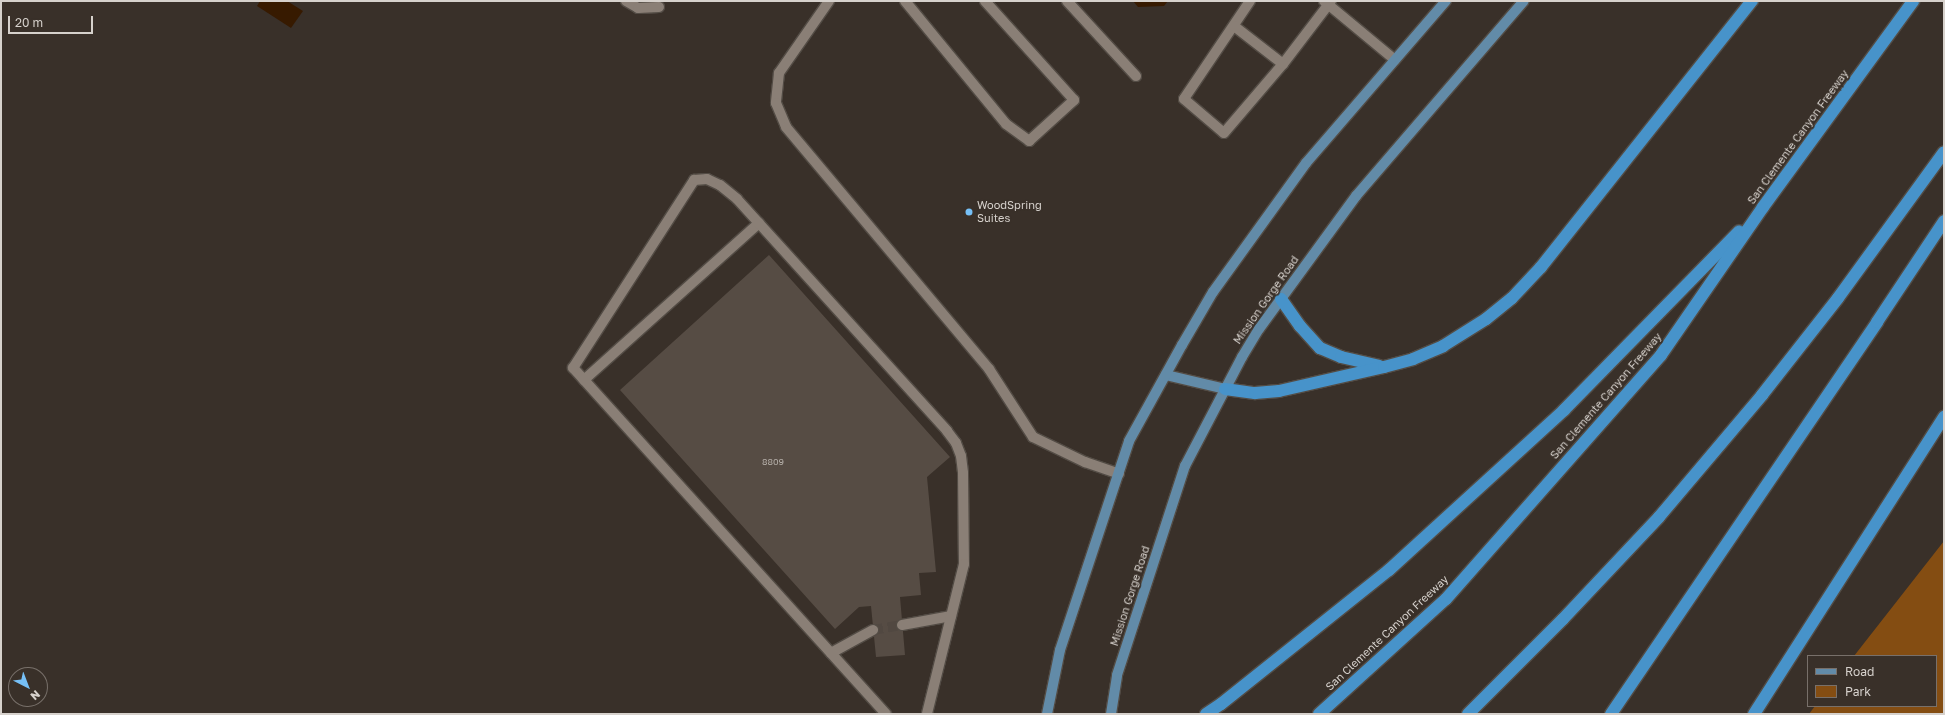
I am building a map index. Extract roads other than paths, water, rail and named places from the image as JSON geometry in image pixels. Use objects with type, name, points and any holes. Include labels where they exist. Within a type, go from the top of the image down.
[{"type":"highway","points":[[1225,389],[1255,393],[1279,391],[1384,367],[1413,359],[1443,346],[1486,319],[1512,298],[1541,267],[1752,1]]},
{"type":"highway","name":"San Clemente Canyon Freeway","points":[[1319,714],[1446,600],[1656,361],[1763,207],[1913,1]]},
{"type":"highway","points":[[1468,714],[1563,619],[1659,517],[1762,395],[1838,298],[1944,152]]},
{"type":"highway","points":[[1206,714],[1221,704],[1389,570],[1564,410],[1763,207]]},
{"type":"highway","points":[[1611,714],[1877,322],[1944,220]]},
{"type":"highway","points":[[1281,299],[1300,326],[1320,348],[1341,357],[1384,367]]},
{"type":"highway","points":[[1754,714],[1944,417]]},
{"type":"main road","points":[[1047,714],[1060,650],[1129,441],[1213,292],[1297,176],[1446,1]]},
{"type":"main road","name":"Mission Gorge Road","points":[[1111,714],[1117,676],[1185,466],[1245,351],[1356,196],[1524,1]]},
{"type":"main road","points":[[1166,375],[1225,389]]},
{"type":"lane","points":[[626,1],[638,8],[659,8]]},
{"type":"lane","points":[[829,1],[779,73],[776,103],[786,127],[989,369],[1033,437],[1085,462],[1119,474]]},
{"type":"lane","points":[[905,1],[1006,124],[1029,141],[1074,100],[985,1]]},
{"type":"lane","points":[[1067,1],[1136,76]]},
{"type":"lane","points":[[1250,1],[1184,99],[1224,133],[1283,64],[1328,2],[1395,60]]},
{"type":"lane","points":[[1234,26],[1283,64]]},
{"type":"lane","points":[[886,714],[573,368],[694,180],[707,179],[720,185],[737,199],[947,431],[956,443],[961,456],[963,473],[964,564],[927,714]]},
{"type":"lane","points":[[584,380],[759,223]]},
{"type":"lane","points":[[902,625],[951,616]]},
{"type":"lane","points":[[831,653],[873,630]]},
{"type":"tunnel","points":[[873,630],[902,625]]},
{"type":"place","name":"WoodSpring Suites","points":[[969,212]]}]
